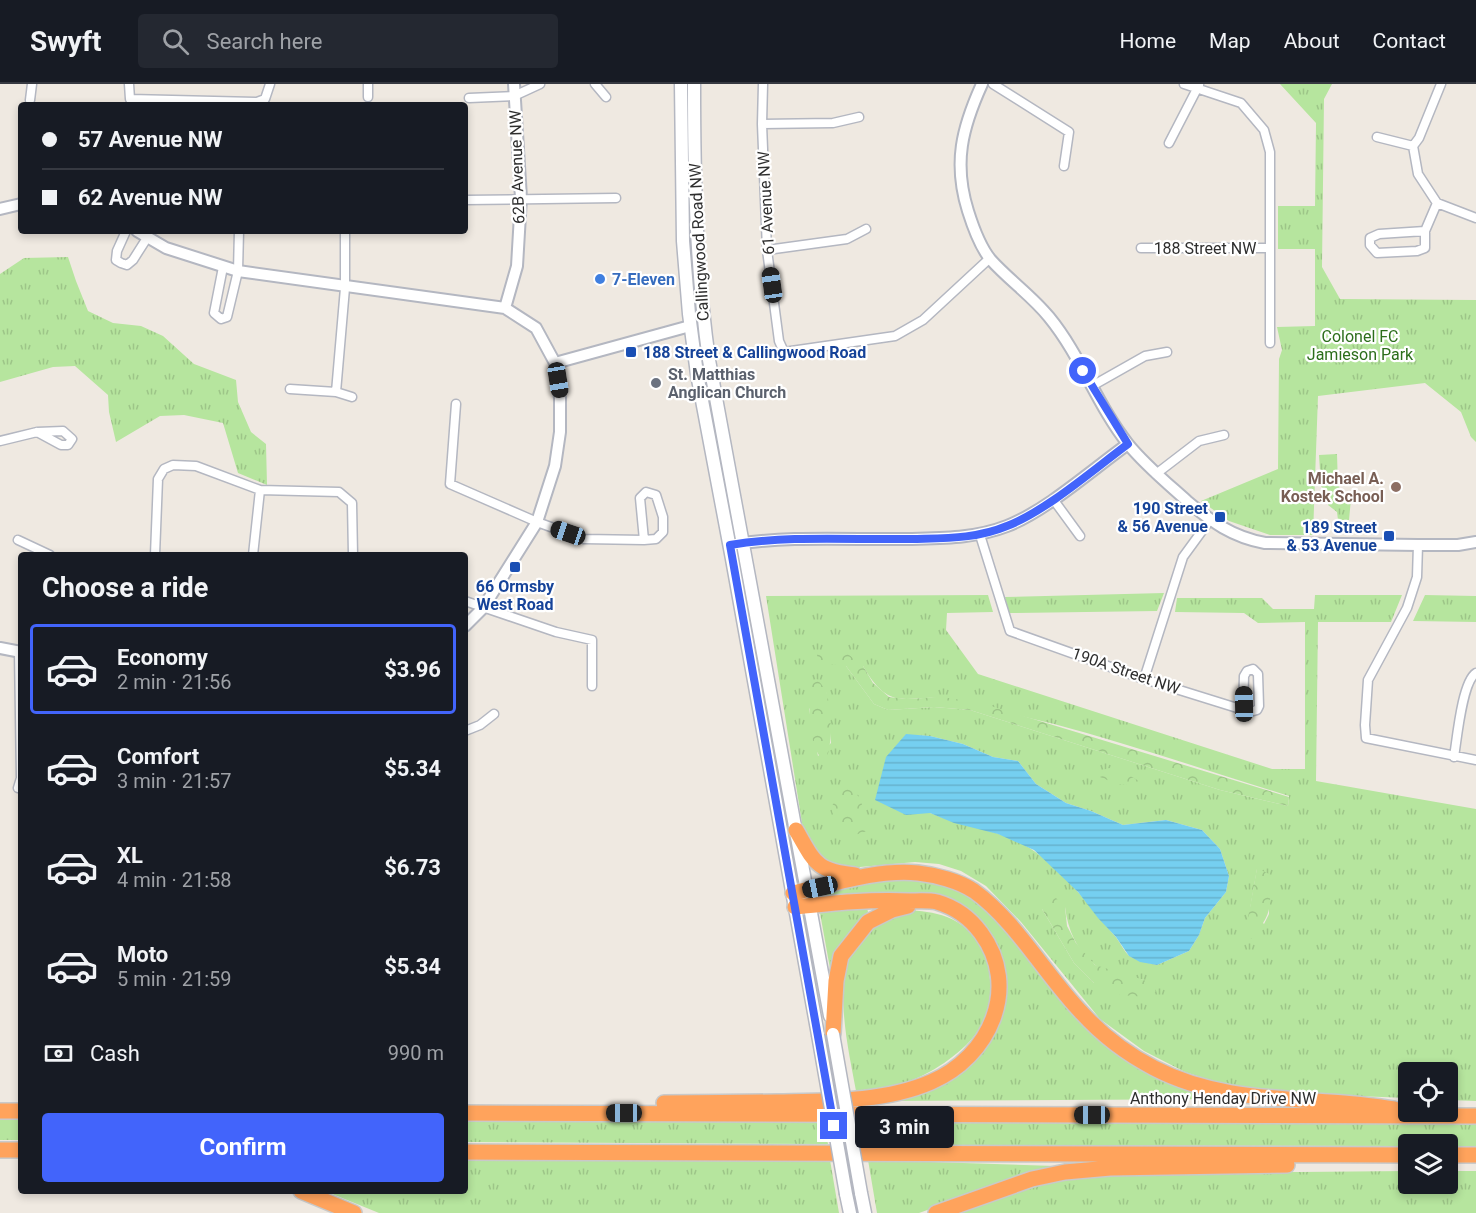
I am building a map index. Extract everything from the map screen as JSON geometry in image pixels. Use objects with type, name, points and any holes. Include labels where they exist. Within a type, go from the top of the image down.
[{"type":"highway","points":[[796,830],[817,864],[832,873],[864,876],[920,873],[952,881],[972,890],[1000,914],[1052,979],[1101,1033],[1155,1068],[1199,1086],[1226,1093],[1257,1098],[1372,1105],[1398,1109]]},
{"type":"highway","points":[[802,899],[864,876]]},
{"type":"highway","points":[[583,1113],[650,1103],[861,1098],[908,1090],[932,1082],[953,1070],[970,1054],[983,1038],[995,1015],[1000,994],[998,965],[989,944],[974,924],[954,909],[935,902],[802,899]]},
{"type":"highway","points":[[826,1034],[841,956],[856,936],[868,922],[892,910],[935,902]]},
{"type":"highway","points":[[0,1111],[18,1112]]},
{"type":"highway","name":"Anthony Henday Drive NW","points":[[468,1113],[1398,1116]]},
{"type":"highway","name":"Anthony Henday Drive NW","points":[[1458,1116],[1476,1116]]},
{"type":"highway","points":[[2,1150],[18,1152]]},
{"type":"highway","points":[[468,1152],[1398,1155]]},
{"type":"highway","points":[[936,1213],[1032,1179],[1065,1172],[1110,1168],[1312,1164],[1379,1155]]},
{"type":"highway","points":[[1458,1155],[1476,1155]]},
{"type":"highway","points":[[308,1194],[354,1213]]},
{"type":"main road","name":"Callingwood Road NW","points":[[681,84],[681,200],[690,326],[702,404],[802,899],[826,1034],[865,1213]]},
{"type":"main road","name":"Callingwood Road NW","points":[[694,84],[694,192],[704,324],[716,403],[796,830],[802,899]]},
{"type":"main road","points":[[826,1034],[850,1213]]},
{"type":"street","points":[[30,100],[32,84]]},
{"type":"street","points":[[129,84],[130,99],[257,102],[265,99],[270,84]]},
{"type":"street","points":[[368,84],[368,97]]},
{"type":"street","name":"62B Avenue NW","points":[[505,308],[517,266],[521,198],[514,84]]},
{"type":"street","points":[[514,96],[540,84]]},
{"type":"street","points":[[595,84],[606,97]]},
{"type":"street","name":"61 Avenue NW","points":[[763,84],[762,124],[767,250],[779,340],[784,352],[895,336],[923,320],[990,258]]},
{"type":"street","points":[[982,84],[968,114],[961,147],[960,174],[967,210],[976,233],[990,258],[1049,316],[1128,444],[1156,474],[1210,520],[1245,539],[1265,543],[1418,545],[1458,545],[1476,542]]},
{"type":"street","points":[[993,84],[1069,132],[1064,166]]},
{"type":"street","points":[[1184,84],[1198,86],[1241,103],[1264,130],[1270,152],[1270,344]]},
{"type":"street","points":[[1441,84],[1419,138],[1413,146],[1418,174],[1437,203],[1476,218]]},
{"type":"street","points":[[1169,143],[1198,86]]},
{"type":"street","name":"62B Avenue NW","points":[[469,98],[514,96]]},
{"type":"street","points":[[762,124],[833,123],[859,117]]},
{"type":"street","points":[[1377,137],[1413,146]]},
{"type":"street","points":[[468,200],[616,198]]},
{"type":"street","points":[[1425,231],[1378,234],[1370,238],[1370,245],[1377,253],[1418,251],[1425,248],[1425,231],[1437,203]]},
{"type":"street","points":[[0,209],[18,205]]},
{"type":"street","points":[[767,250],[847,239],[866,229]]},
{"type":"street","points":[[125,234],[117,251],[116,260],[127,265],[133,260],[147,237]]},
{"type":"street","points":[[142,234],[166,248],[238,272],[505,308],[536,328],[555,363],[560,398],[560,432],[555,466],[537,522],[483,608],[468,623]]},
{"type":"street","points":[[223,267],[214,313],[221,319],[227,317],[238,272],[239,234]]},
{"type":"street","points":[[336,392],[345,288],[345,234]]},
{"type":"street","name":"188 Street NW","points":[[1141,248],[1269,248]]},
{"type":"street","points":[[555,363],[704,324]]},
{"type":"street","points":[[1092,386],[1145,356],[1167,352]]},
{"type":"street","points":[[290,389],[336,392],[352,397]]},
{"type":"street","points":[[456,404],[450,484],[537,522],[584,538],[644,540],[656,539],[663,532],[663,517],[656,495],[646,492],[640,498],[644,540]]},
{"type":"street","points":[[0,441],[37,432]]},
{"type":"street","points":[[1156,474],[1199,441],[1224,435]]},
{"type":"street","points":[[730,545],[780,538],[873,540],[980,535],[1008,526],[1053,499],[1128,444]]},
{"type":"street","points":[[155,552],[158,478],[164,469],[173,465],[196,466],[260,490],[339,492],[352,502],[353,552]]},
{"type":"street","points":[[253,552],[260,490]]},
{"type":"street","points":[[1053,499],[1080,536]]},
{"type":"street","points":[[1144,678],[1183,557],[1210,520]]},
{"type":"street","name":"190A Street NW","points":[[980,535],[1010,631],[1144,678],[1243,709]]},
{"type":"street","points":[[18,540],[44,552]]},
{"type":"street","points":[[1418,545],[1417,577],[1407,608],[1368,680],[1366,738],[1476,760]]},
{"type":"street","points":[[468,602],[556,632],[592,640],[592,687]]},
{"type":"street","points":[[0,648],[18,652]]},
{"type":"street","points":[[1252,669],[1258,674],[1258,708],[1250,712],[1243,709],[1244,676],[1252,669]]},
{"type":"street","points":[[1454,757],[1466,690],[1472,675],[1476,673]]},
{"type":"street","points":[[468,730],[480,725],[494,714]]},
{"type":"green space","name":"Colonel FC Jamieson Park","points":[[1280,84],[1332,84],[1324,99],[1322,267],[1340,299],[1476,300],[1476,442],[1471,437],[1461,412],[1425,383],[1318,396],[1313,535],[1270,535],[1229,521],[1201,501],[1278,469],[1279,359],[1282,350],[1277,327],[1315,326],[1315,249],[1278,249],[1278,206],[1315,206],[1316,123]]},
{"type":"green space","points":[[68,257],[88,311],[113,323],[141,326],[163,336],[194,364],[236,380],[238,402],[251,432],[266,444],[267,485],[238,473],[223,423],[184,415],[160,416],[116,442],[109,412],[108,395],[75,366],[53,367],[0,382],[0,274],[24,258]]},
{"type":"green space","points":[[1337,454],[1338,486],[1351,499],[1349,520],[1338,520],[1337,512],[1328,505],[1329,495],[1321,486],[1319,455]]},
{"type":"green space","points":[[1164,593],[1157,611],[1009,613],[1005,597]]},
{"type":"green space","points":[[988,595],[993,612],[947,613],[946,630],[978,674],[1272,769],[1305,769],[1305,622],[1258,623],[1244,613],[1175,612],[1177,598],[1262,598],[1273,609],[1314,609],[1315,595],[1402,595],[1391,622],[1318,622],[1316,781],[1476,809],[1476,1101],[1458,1100],[1458,1062],[1398,1062],[1398,1098],[1278,1093],[1232,1087],[1185,1072],[1144,1051],[1100,1019],[1021,922],[986,886],[961,871],[939,864],[915,862],[849,868],[826,862],[806,837],[766,596]],"holes":[[[846,666],[863,666],[874,682],[893,697],[940,698],[1084,732],[1289,796],[1288,806],[1220,790],[970,710],[934,707],[888,710],[874,704]],[[826,692],[831,743],[818,756],[809,709]],[[906,735],[930,736],[963,744],[993,757],[1018,761],[1036,784],[1066,803],[1123,825],[1166,820],[1202,830],[1220,849],[1229,876],[1226,892],[1205,918],[1199,935],[1189,951],[1157,965],[1134,958],[1124,950],[1077,890],[1034,851],[997,833],[930,813]],[[1257,869],[1269,875],[1269,914],[1264,924],[1250,909]],[[1065,907],[1068,924],[1074,938],[1082,952],[1094,964],[1111,972],[1144,980],[1094,983],[1074,963],[1042,909]]]},
{"type":"green space","points":[[1425,595],[1476,596],[1476,622],[1413,621]]},
{"type":"green space","points":[[817,654],[848,654],[863,666],[873,683],[889,697],[906,699],[942,697],[981,703],[1289,797],[1288,806],[1220,790],[970,710],[934,707],[888,710],[874,704],[846,666],[818,663]]},
{"type":"green space","points":[[817,679],[826,691],[830,716],[829,748],[824,761],[814,746],[810,724],[810,681]]},
{"type":"green space","points":[[1109,768],[1139,781],[1138,786],[1117,784],[1100,777],[1100,771]]},
{"type":"green space","points":[[853,788],[861,801],[868,830],[848,834],[839,827],[831,807],[844,789]]},
{"type":"green space","points":[[1257,868],[1269,874],[1270,902],[1267,916],[1251,939],[1246,930]]},
{"type":"green space","points":[[891,878],[946,882],[971,894],[994,915],[1104,1038],[1238,1099],[885,1101],[935,1083],[959,1071],[979,1056],[1002,1015],[1007,982],[1005,966],[993,936],[983,922],[958,902],[942,896],[915,893],[824,900],[820,898],[821,892]]},
{"type":"green space","points":[[1039,895],[1053,895],[1065,907],[1067,926],[1076,943],[1095,965],[1144,980],[1156,991],[1148,997],[1120,995],[1094,983],[1074,963],[1042,909]]},
{"type":"green space","points":[[867,908],[868,912],[844,940],[831,974],[821,911]]},
{"type":"green space","points":[[907,910],[947,917],[963,926],[976,939],[989,972],[990,991],[987,1009],[981,1026],[970,1041],[934,1069],[903,1083],[856,1091],[843,1005],[848,961],[856,942],[869,928]]},
{"type":"green space","points":[[0,1120],[18,1120],[18,1140],[0,1140]]},
{"type":"green space","points":[[468,1120],[823,1120],[828,1144],[468,1142]]},
{"type":"green space","points":[[861,1120],[1476,1123],[1476,1146],[1458,1146],[1458,1134],[1398,1134],[1398,1146],[865,1145]]},
{"type":"green space","points":[[468,1158],[830,1160],[839,1213],[379,1213],[332,1194],[468,1194]]},
{"type":"green space","points":[[868,1160],[1088,1167],[1000,1184],[919,1213],[877,1213]]},
{"type":"green space","points":[[1398,1171],[1398,1194],[1458,1194],[1458,1171],[1476,1171],[1476,1213],[952,1213],[1030,1186],[1099,1174]]},
{"type":"water","points":[[906,734],[930,736],[963,744],[993,757],[1018,761],[1036,784],[1066,803],[1123,825],[1166,820],[1202,830],[1220,849],[1229,876],[1226,892],[1205,918],[1199,935],[1189,951],[1157,965],[1140,962],[1129,956],[1078,892],[1034,850],[998,834],[954,823],[930,813],[906,815],[875,800],[886,757]]},
{"type":"place","name":"7-Eleven","points":[[600,279]]},
{"type":"place","name":"188 Street & Callingwood Road","points":[[631,352]]},
{"type":"place","name":"St. Matthias Anglican Church","points":[[656,383]]},
{"type":"place","name":"Michael A. Kostek School","points":[[1396,487]]},
{"type":"place","name":"190 Street & 56 Avenue","points":[[1220,517]]},
{"type":"place","name":"189 Street & 53 Avenue","points":[[1389,536]]},
{"type":"place","name":"66 Ormsby West Road","points":[[515,567]]},
{"type":"route","points":[[834,1126],[730,545],[780,538],[873,540],[949,538],[980,535],[1008,526],[1053,499],[1128,444],[1083,371]]}]
